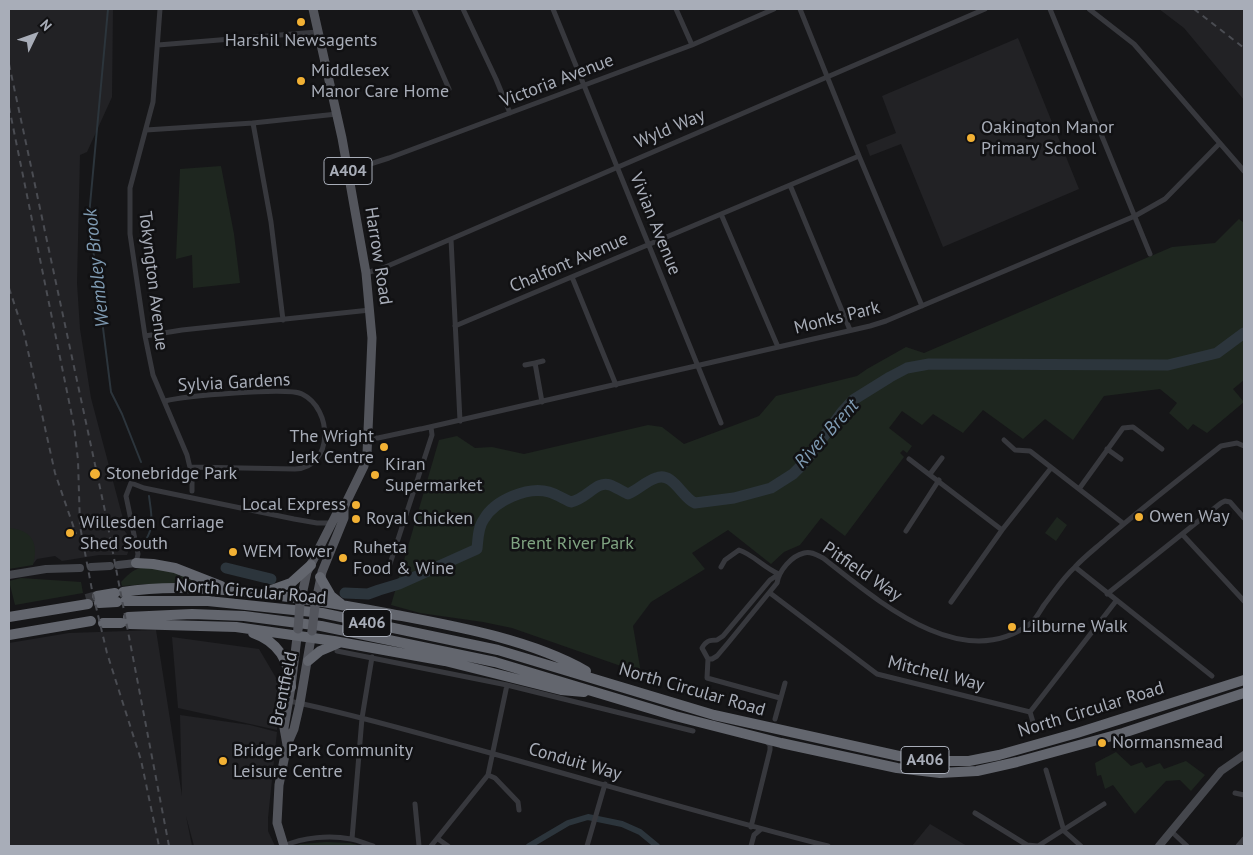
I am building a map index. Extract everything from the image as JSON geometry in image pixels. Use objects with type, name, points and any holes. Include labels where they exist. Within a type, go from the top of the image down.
[{"type":"highway","points":[[136,563],[175,568],[238,591]]},
{"type":"highway","name":"A406","points":[[260,593],[275,590],[291,583],[311,565]]},
{"type":"highway","points":[[320,577],[331,596],[342,605]]},
{"type":"highway","name":"A406","points":[[98,600],[120,597],[143,589],[178,588],[260,593],[315,603]]},
{"type":"highway","name":"North Circular Road","points":[[120,597],[208,601],[322,613],[498,650],[714,716],[899,756],[933,761],[968,761],[999,755],[1077,733],[1244,680]]},
{"type":"highway","points":[[9,618],[87,601]]},
{"type":"highway","points":[[315,603],[342,605],[460,628],[513,642],[562,658],[603,681]]},
{"type":"highway","name":"North Circular Road","points":[[125,620],[192,614],[244,616],[320,626],[495,662],[675,716],[763,739],[904,769],[940,774],[996,767],[1124,733],[1244,693]]},
{"type":"highway","name":"A406","points":[[103,621],[125,620],[297,633]]},
{"type":"highway","points":[[9,635],[76,622],[92,622]]},
{"type":"highway","name":"A406","points":[[236,627],[258,634],[278,649],[287,662],[291,687]]},
{"type":"highway","points":[[297,633],[445,661],[561,690],[600,693]]},
{"type":"highway","points":[[308,662],[328,646],[345,642]]},
{"type":"main road","name":"Harrow Road","points":[[312,9],[337,114],[348,171],[366,273],[372,338],[368,439],[364,466],[344,508],[337,513],[320,577],[312,635]]},
{"type":"main road","name":"Harrow Road","points":[[297,633],[300,601],[308,572],[333,527]]},
{"type":"main road","name":"Brentfield","points":[[287,745],[284,728],[297,633]]},
{"type":"main road","name":"Brentfield","points":[[284,846],[277,823],[279,785],[287,745],[294,729],[300,703],[312,635]]},
{"type":"street","name":"Tokyngton Avenue","points":[[160,9],[154,95],[130,188],[130,234],[145,336],[153,375],[181,437],[192,476],[192,491]]},
{"type":"street","points":[[414,9],[450,89]]},
{"type":"street","points":[[463,9],[510,113]]},
{"type":"street","name":"Vivian Avenue","points":[[553,9],[721,422]]},
{"type":"street","points":[[676,9],[692,45]]},
{"type":"street","name":"Victoria Avenue","points":[[348,171],[373,164],[692,45],[774,9]]},
{"type":"street","points":[[800,9],[922,306]]},
{"type":"street","name":"Wyld Way","points":[[366,273],[383,268],[451,239],[984,9]]},
{"type":"street","points":[[1050,9],[1150,254]]},
{"type":"street","points":[[1088,9],[1134,44],[1244,171]]},
{"type":"street","points":[[158,45],[317,32]]},
{"type":"street","points":[[146,130],[253,123],[337,114]]},
{"type":"street","points":[[253,123],[271,222],[283,320]]},
{"type":"street","name":"Monks Park","points":[[368,439],[460,421],[886,321],[1135,216],[1165,199],[1220,143]]},
{"type":"street","name":"Chalfont Avenue","points":[[455,326],[859,156]]},
{"type":"street","points":[[790,185],[850,330]]},
{"type":"street","points":[[721,214],[778,347]]},
{"type":"street","points":[[451,239],[460,421]]},
{"type":"street","points":[[572,277],[616,385]]},
{"type":"street","points":[[145,336],[182,330],[370,310]]},
{"type":"street","points":[[525,365],[543,361]]},
{"type":"street","points":[[535,363],[542,402]]},
{"type":"street","name":"Sylvia Gardens","points":[[165,401],[183,397],[292,391],[306,396],[320,411],[325,424],[325,435]]},
{"type":"street","points":[[388,570],[432,435],[431,427]]},
{"type":"street","points":[[1079,489],[1123,428],[1133,427],[1162,449]]},
{"type":"street","points":[[190,467],[305,468],[316,459],[324,444],[325,435],[368,439]]},
{"type":"street","points":[[1004,440],[1015,450],[1030,452],[1124,524]]},
{"type":"street","points":[[1212,676],[1107,594],[1075,566],[1221,446],[1237,443],[1244,446]]},
{"type":"street","points":[[1107,449],[1121,460]]},
{"type":"street","points":[[930,474],[942,458]]},
{"type":"street","points":[[909,459],[939,480],[1002,530]]},
{"type":"street","points":[[951,602],[1002,530],[1051,468]]},
{"type":"street","points":[[906,531],[939,480]]},
{"type":"street","points":[[91,567],[136,563],[138,554],[126,496],[131,483],[144,488],[333,527]]},
{"type":"street","points":[[1107,594],[1225,501],[1230,502],[1244,518]]},
{"type":"street","points":[[317,524],[321,528],[333,527]]},
{"type":"street","points":[[1182,534],[1244,601]]},
{"type":"street","points":[[721,567],[725,560],[739,550],[749,554],[769,570],[779,574]]},
{"type":"street","name":"Pitfield Way","points":[[708,659],[717,656],[770,593],[777,583],[779,574],[791,560],[804,552],[813,553],[823,558],[878,600],[928,630],[948,637],[966,640],[994,640],[1014,633],[1032,623],[1059,584],[1075,566]]},
{"type":"street","points":[[9,575],[46,569],[80,568]]},
{"type":"street","points":[[779,574],[770,580],[722,636],[717,640],[707,641],[702,648],[708,659],[707,678],[780,698]]},
{"type":"street","name":"Mitchell Way","points":[[770,593],[877,674],[1030,712]]},
{"type":"street","points":[[1036,732],[1030,712],[1116,601]]},
{"type":"street","points":[[337,651],[507,685],[692,731]]},
{"type":"street","points":[[352,839],[362,718],[372,657]]},
{"type":"street","points":[[776,719],[785,683]]},
{"type":"street","points":[[431,846],[488,776],[507,685]]},
{"type":"street","name":"Conduit Way","points":[[289,701],[362,718],[604,784],[751,827],[828,846]]},
{"type":"street","points":[[751,827],[770,750],[770,745],[763,739]]},
{"type":"street","points":[[1159,846],[1221,771],[1244,755]]},
{"type":"street","points":[[1046,770],[1064,831],[1080,846]]},
{"type":"street","points":[[488,776],[495,778],[518,802],[519,810]]},
{"type":"street","points":[[587,846],[598,812],[604,784]]},
{"type":"street","points":[[1235,792],[1244,795]]},
{"type":"street","points":[[415,804],[419,846]]},
{"type":"street","points":[[975,813],[1027,845],[1038,846],[1104,804]]},
{"type":"street","points":[[752,846],[754,836],[761,829]]},
{"type":"street","points":[[1172,832],[1188,846]]},
{"type":"street","points":[[284,846],[295,841],[308,839],[352,839],[373,846]]},
{"type":"street","points":[[438,839],[448,846]]},
{"type":"street","points":[[1238,846],[1244,840]]},
{"type":"shaded area","points":[[9,9],[113,9],[112,97],[87,152],[80,155],[77,283],[80,329],[91,398],[122,515],[125,518],[128,529],[124,530],[129,537],[130,547],[127,555],[99,555],[62,561],[55,556],[37,559],[33,564],[9,568]]},
{"type":"shaded area","points":[[1159,9],[1244,9],[1244,100],[1184,28]]},
{"type":"shaded area","name":"Oakington Manor Primary School","points":[[1018,38],[1079,189],[943,247],[901,144],[870,156],[866,145],[896,133],[882,96]]},
{"type":"shaded area","points":[[156,630],[182,796],[180,715],[250,725],[277,732],[268,818],[268,831],[275,846],[194,846],[186,816],[192,846],[9,846],[9,643],[69,633]]},
{"type":"shaded area","points":[[172,637],[259,649],[279,683],[277,730],[178,708]]},
{"type":"shaded area","points":[[930,824],[967,846],[912,846]]},
{"type":"green space","points":[[221,166],[234,234],[240,283],[193,288],[192,255],[176,259],[180,169]]},
{"type":"green space","name":"Brent River Park","points":[[1239,219],[1244,223],[1244,380],[1233,389],[1244,402],[1207,433],[1193,424],[1188,430],[1169,413],[1177,403],[1160,389],[1104,396],[1073,440],[1045,419],[1023,439],[983,410],[963,433],[933,414],[922,425],[902,411],[889,428],[912,446],[907,453],[903,450],[900,453],[904,457],[845,536],[821,518],[800,545],[784,552],[771,564],[728,530],[692,553],[705,569],[651,602],[633,626],[641,673],[512,628],[420,613],[391,605],[439,440],[457,436],[475,448],[492,447],[524,454],[648,425],[662,427],[684,444],[759,416],[776,396],[857,376],[906,347],[924,353],[1172,247],[1215,243]]},
{"type":"green space","points":[[1057,517],[1067,525],[1056,541],[1045,533]]},
{"type":"green space","points":[[9,528],[17,529],[32,539],[35,550],[33,565],[9,569]]},
{"type":"green space","points":[[153,564],[214,584],[161,588],[147,584],[122,586],[121,582],[132,572]]},
{"type":"green space","points":[[21,578],[81,582],[83,593],[15,605],[9,581]]},
{"type":"green space","points":[[1116,752],[1131,766],[1142,762],[1146,768],[1160,763],[1164,769],[1186,761],[1205,775],[1191,791],[1180,780],[1166,781],[1135,814],[1113,785],[1105,789],[1101,775],[1097,776],[1095,763]]},
{"type":"green space","points":[[326,842],[350,843],[361,846],[296,846]]},
{"type":"waterway","name":"Wembley Brook","points":[[108,9],[89,216],[111,392],[141,462]]},
{"type":"waterway","name":"River Brent","points":[[345,593],[368,594],[399,584],[477,549],[481,526],[489,512],[504,501],[522,493],[532,491],[549,492],[571,502],[601,485],[610,485],[628,494],[652,479],[662,477],[667,478],[695,503],[734,498],[771,488],[793,474],[804,463],[853,400],[907,368],[929,364],[1168,365],[1217,353],[1244,333]]},
{"type":"waterway","name":"Wembley Brook","points":[[145,541],[151,525],[149,496]]},
{"type":"waterway","name":"River Brent","points":[[226,568],[271,579]]},
{"type":"waterway","points":[[529,846],[568,823],[588,817],[622,824],[640,832],[657,846]]},
{"type":"tunnel","points":[[86,599],[97,596]]},
{"type":"railway","points":[[1194,9],[1244,48]]},
{"type":"railway","points":[[9,64],[105,511],[169,846]]},
{"type":"railway","points":[[9,107],[74,426],[78,460],[80,526],[92,590],[107,653],[141,760],[159,846]]},
{"type":"railway","points":[[9,288],[24,333],[55,473],[76,534]]},
{"type":"railway","points":[[9,689],[9,710]]},
{"type":"place","name":"Harshil Newsagents","points":[[301,22]]},
{"type":"place","name":"Middlesex Manor Care Home","points":[[301,81]]},
{"type":"place","name":"Oakington Manor Primary School","points":[[971,138]]},
{"type":"place","name":"The Wright Jerk Centre","points":[[384,447]]},
{"type":"place","name":"Stonebridge Park","points":[[95,474]]},
{"type":"place","name":"Kiran Supermarket","points":[[375,475]]},
{"type":"place","name":"Local Express","points":[[356,505]]},
{"type":"place","name":"Owen Way","points":[[1139,517]]},
{"type":"place","name":"Royal Chicken","points":[[356,519]]},
{"type":"place","name":"Willesden Carriage Shed South","points":[[70,533]]},
{"type":"place","name":"WEM Tower","points":[[233,552]]},
{"type":"place","name":"Ruheta Food & Wine","points":[[343,558]]},
{"type":"place","name":"Lilburne Walk","points":[[1012,627]]},
{"type":"place","name":"Normansmead","points":[[1102,743]]},
{"type":"place","name":"Bridge Park Community Leisure Centre","points":[[223,761]]}]
